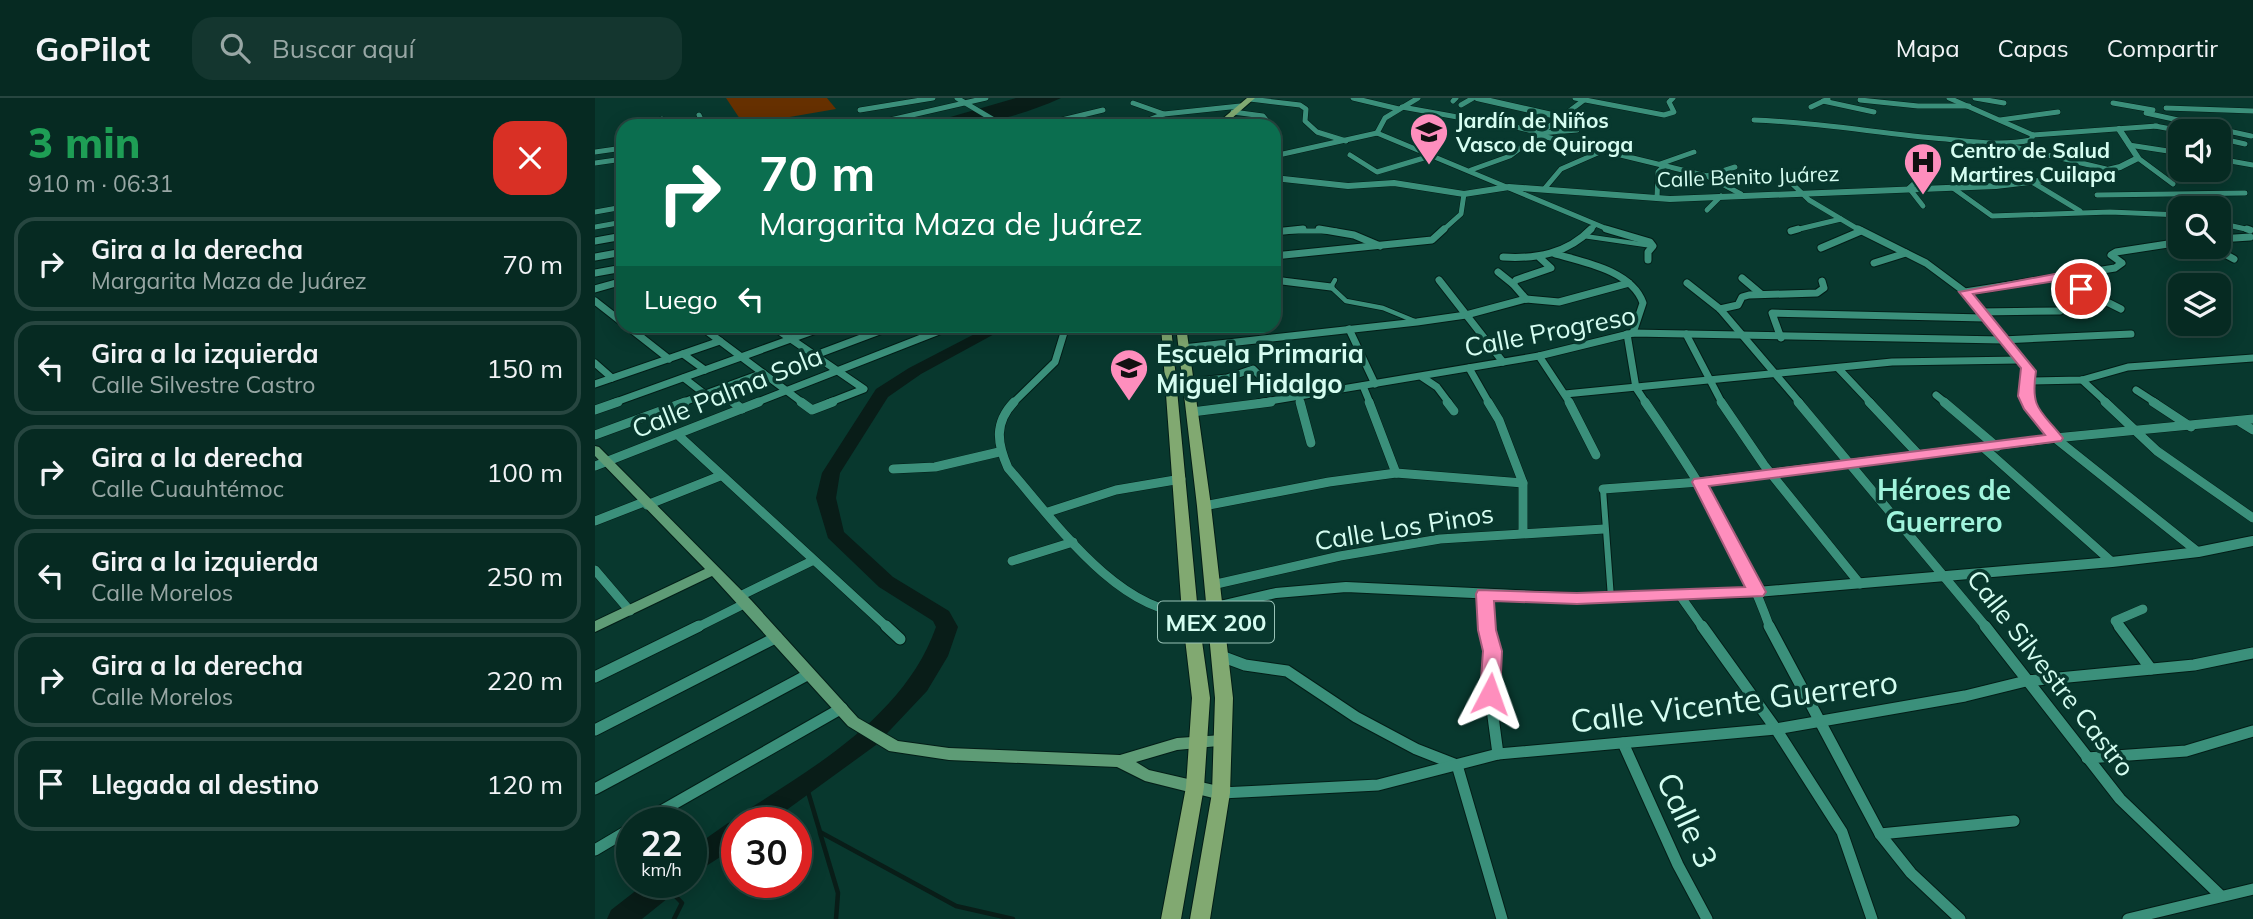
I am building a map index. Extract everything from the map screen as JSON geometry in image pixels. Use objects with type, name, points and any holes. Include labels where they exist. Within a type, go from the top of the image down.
[{"type":"main road","points":[[1220,119],[1237,105],[1251,98]]},
{"type":"main road","points":[[1224,119],[1237,105]]},
{"type":"main road","name":"MEX 200","points":[[1167,333],[1181,479],[1190,613],[1201,698],[1195,787],[1171,919]]},
{"type":"main road","name":"MEX 200","points":[[1182,333],[1205,506],[1224,698],[1221,793],[1200,919]]},
{"type":"main road","points":[[595,449],[601,464],[743,599],[853,722],[895,747],[949,754],[1120,761],[1177,744],[1222,741]]},
{"type":"main road","points":[[595,627],[714,570]]},
{"type":"main road","points":[[1120,761],[1145,775],[1221,793]]},
{"type":"street","points":[[860,110],[933,98]]},
{"type":"street","points":[[894,119],[986,98]]},
{"type":"street","points":[[1251,98],[1300,105],[1306,109],[1305,121],[1317,132],[1346,141]]},
{"type":"street","points":[[1353,98],[1463,118]]},
{"type":"street","points":[[1377,133],[1385,118],[1418,98]]},
{"type":"street","points":[[1461,105],[1475,98],[1561,117]]},
{"type":"street","points":[[1575,98],[1664,116],[1674,112],[1669,102],[1673,98]]},
{"type":"street","points":[[1811,107],[1830,98]]},
{"type":"street","points":[[1949,98],[2033,135],[2156,126],[2168,128]]},
{"type":"street","points":[[1975,98],[2004,103]]},
{"type":"street","points":[[1471,170],[1510,156],[1584,100]]},
{"type":"street","points":[[1860,100],[1918,106],[1969,106]]},
{"type":"street","points":[[2166,108],[2175,100]]},
{"type":"street","points":[[1823,101],[1874,112]]},
{"type":"street","points":[[1487,108],[1493,102]]},
{"type":"street","points":[[888,115],[962,103],[991,119]]},
{"type":"street","points":[[1133,103],[1164,114]]},
{"type":"street","points":[[1151,119],[1164,114],[1237,105],[1265,119]]},
{"type":"street","points":[[2251,136],[2113,105],[2153,110],[2166,108],[2253,111]]},
{"type":"street","points":[[1066,119],[1103,110]]},
{"type":"street","points":[[2146,114],[2153,110]]},
{"type":"street","points":[[2000,120],[2058,112]]},
{"type":"street","points":[[2146,114],[2156,126]]},
{"type":"street","points":[[699,115],[701,119]]},
{"type":"street","points":[[1815,116],[1839,128]]},
{"type":"street","points":[[1754,120],[1796,121],[1906,136],[2010,145],[2031,141],[2033,135]]},
{"type":"street","points":[[1504,124],[1538,135],[1707,176],[1741,194]]},
{"type":"street","points":[[1496,128],[1538,135],[1577,130]]},
{"type":"street","points":[[2119,129],[2138,158],[2173,184]]},
{"type":"street","points":[[1281,155],[1377,133],[1471,170],[1594,226],[1652,244]]},
{"type":"street","points":[[2231,141],[2245,144]]},
{"type":"street","points":[[2010,145],[2020,151],[2106,169]]},
{"type":"street","points":[[2129,145],[2168,151]]},
{"type":"street","points":[[595,152],[616,149]]},
{"type":"street","points":[[1545,188],[1554,175],[1573,161],[1602,151]]},
{"type":"street","points":[[1657,198],[1657,172],[1661,165],[1694,152]]},
{"type":"street","points":[[1350,155],[1377,172],[1434,155]]},
{"type":"street","name":"Calle Benito Juárez","points":[[1281,179],[1348,186],[1394,183],[1464,194],[1509,187],[1657,198],[1798,191],[1953,188],[2032,182],[2087,175],[2138,158]]},
{"type":"street","points":[[595,163],[616,160]]},
{"type":"street","points":[[2231,161],[2253,165]]},
{"type":"street","points":[[1922,164],[1921,177],[1909,188],[1923,206]]},
{"type":"street","points":[[1707,176],[1735,167]]},
{"type":"street","points":[[1782,174],[1798,191],[1841,219],[1926,263],[1965,292],[2029,371],[2025,381],[2025,396],[2031,409],[2055,438],[2198,552]]},
{"type":"street","points":[[2032,182],[2081,212]]},
{"type":"street","points":[[1953,188],[1992,216],[2081,212],[2168,215]]},
{"type":"street","points":[[2097,195],[2245,193]]},
{"type":"street","points":[[1281,255],[1432,240],[1461,214],[1464,194]]},
{"type":"street","points":[[1707,210],[1721,196]]},
{"type":"street","points":[[595,212],[616,208]]},
{"type":"street","points":[[1791,231],[1841,219]]},
{"type":"street","points":[[595,227],[616,223]]},
{"type":"street","points":[[1503,257],[1540,258],[1555,254],[1584,236],[1594,226]]},
{"type":"street","points":[[2231,226],[2251,233]]},
{"type":"street","points":[[1281,232],[1333,228],[1359,235],[1381,247]]},
{"type":"street","points":[[1821,248],[1861,231]]},
{"type":"street","points":[[2231,237],[2251,233]]},
{"type":"street","points":[[1584,236],[1652,244]]},
{"type":"street","points":[[595,241],[616,237]]},
{"type":"street","points":[[1648,260],[1648,251],[1652,244]]},
{"type":"street","points":[[1965,292],[2121,267],[2122,263],[2111,255],[2116,252],[2168,244]]},
{"type":"street","points":[[595,257],[616,253]]},
{"type":"street","points":[[1874,262],[1906,253]]},
{"type":"street","points":[[1555,254],[1629,283],[1642,297],[1643,306],[1630,334],[1636,388],[1700,482],[1757,592],[1773,637],[1880,834],[1911,873],[1960,919]]},
{"type":"street","points":[[1513,284],[1516,279],[1551,268],[1540,258]]},
{"type":"street","points":[[595,273],[616,269]]},
{"type":"street","points":[[1497,272],[1509,278],[1526,299]]},
{"type":"street","points":[[2065,276],[2097,299],[2120,309]]},
{"type":"street","points":[[1742,278],[1761,294]]},
{"type":"street","points":[[1281,280],[1333,283],[1346,301],[1383,308],[1417,322]]},
{"type":"street","points":[[1439,280],[1503,362]]},
{"type":"street","points":[[1720,309],[1738,305],[1742,297],[1749,295],[1817,293],[1824,288],[1822,281]]},
{"type":"street","points":[[595,289],[616,283]]},
{"type":"street","points":[[1184,348],[1466,315],[1526,299],[1571,300],[1629,283]]},
{"type":"street","name":"Calle Silvestre Castro","points":[[1687,283],[1720,309],[1947,577],[2087,758],[2164,844],[2220,895]]},
{"type":"street","points":[[595,300],[616,317]]},
{"type":"street","points":[[1781,338],[1772,313],[1982,315],[2060,311]]},
{"type":"street","points":[[1349,329],[1375,384]]},
{"type":"street","points":[[636,333],[669,359]]},
{"type":"street","points":[[709,333],[812,410],[864,389],[782,333]]},
{"type":"street","points":[[595,410],[807,333]]},
{"type":"street","points":[[813,356],[875,333]]},
{"type":"street","name":"Calle Palma Sola","points":[[601,464],[932,333]]},
{"type":"street","points":[[1064,333],[1057,360],[1004,412],[995,431],[999,452],[1011,472],[1104,577],[1170,613],[1190,613],[1276,593],[1346,587],[1611,598],[1757,592],[2112,562],[2198,552],[2253,541]]},
{"type":"street","name":"Calle Progreso","points":[[1192,412],[1299,398],[1422,377],[1539,356],[1630,334],[1743,338],[2003,340],[2131,334]]},
{"type":"street","points":[[1686,334],[1706,381],[1770,473],[1860,584]]},
{"type":"street","points":[[595,384],[720,341]]},
{"type":"street","points":[[683,354],[705,370]]},
{"type":"street","points":[[1539,356],[1565,394],[1596,455]]},
{"type":"street","points":[[2025,381],[2082,380],[2128,367],[2253,358]]},
{"type":"street","points":[[1565,394],[1892,362],[2019,360]]},
{"type":"street","points":[[595,363],[612,378]]},
{"type":"street","points":[[1469,368],[1499,420],[1523,483],[1523,531]]},
{"type":"street","points":[[1838,368],[1919,456]]},
{"type":"street","points":[[1188,382],[1227,378],[1253,369],[1266,382]]},
{"type":"street","points":[[595,435],[763,373]]},
{"type":"street","points":[[1422,377],[1437,387],[1454,411]]},
{"type":"street","points":[[684,378],[706,394]]},
{"type":"street","points":[[2082,380],[2133,431],[2253,518]]},
{"type":"street","points":[[1363,386],[1390,450],[1396,473]]},
{"type":"street","points":[[719,390],[743,409]]},
{"type":"street","points":[[2136,390],[2191,427]]},
{"type":"street","points":[[1936,395],[1997,447]]},
{"type":"street","points":[[1299,398],[1311,443]]},
{"type":"street","points":[[1611,598],[1603,488],[1700,482],[1985,449],[2055,438],[2253,419]]},
{"type":"street","points":[[2240,422],[2253,430]]},
{"type":"street","points":[[678,435],[899,639]]},
{"type":"street","points":[[1985,449],[2112,562]]},
{"type":"street","points":[[893,470],[935,467],[999,452]]},
{"type":"street","points":[[1205,506],[1329,482],[1396,473],[1523,483]]},
{"type":"street","points":[[595,521],[720,476]]},
{"type":"street","points":[[1048,512],[1116,490],[1181,479]]},
{"type":"street","name":"Calle Los Pinos","points":[[1212,585],[1339,556],[1416,542],[1523,531],[1604,529]]},
{"type":"street","points":[[1012,561],[1073,542]]},
{"type":"street","points":[[595,677],[812,561]]},
{"type":"street","points":[[595,570],[630,611]]},
{"type":"street","points":[[1485,594],[1487,630],[1493,651],[1490,694],[1498,754]]},
{"type":"street","points":[[1681,597],[1776,729],[1842,832],[1872,919]]},
{"type":"street","points":[[2143,609],[2115,621],[2151,669]]},
{"type":"street","points":[[595,730],[777,637]]},
{"type":"street","name":"Calle Vicente Guerrero","points":[[1221,793],[1378,785],[1498,754],[1776,729],[1965,696],[2026,681],[2194,665],[2253,653]]},
{"type":"street","points":[[1221,656],[1245,665],[1287,671],[1356,717],[1416,749],[1457,765],[1502,919]]},
{"type":"street","points":[[595,789],[809,674]]},
{"type":"street","points":[[668,807],[842,708]]},
{"type":"street","points":[[2087,758],[2186,751],[2253,731]]},
{"type":"street","name":"Calle 3","points":[[1623,743],[1678,865],[1707,919]]},
{"type":"street","points":[[1880,834],[2014,821]]},
{"type":"street","points":[[595,850],[616,838]]},
{"type":"street","points":[[2128,919],[2253,889]]},
{"type":"shaded area","points":[[726,98],[827,98],[836,109],[778,119],[740,119]]},
{"type":"water","points":[[1016,98],[1061,98],[998,119],[943,119]]},
{"type":"waterway","points":[[773,807],[837,763],[867,738],[919,685],[937,656],[947,627],[941,616],[886,582],[835,534],[826,498],[831,473],[882,393],[907,379],[915,371],[988,333]]},
{"type":"waterway","points":[[806,785],[820,832],[956,906],[1013,919]]},
{"type":"waterway","points":[[820,833],[838,893],[836,919]]},
{"type":"waterway","points":[[707,853],[721,842]]},
{"type":"waterway","points":[[621,919],[648,898]]},
{"type":"waterway","points":[[674,919],[682,903],[677,898]]},
{"type":"place","name":"Jardín de Niños Vasco de Quiroga","points":[[1429,166]]},
{"type":"place","name":"Centro de Salud Martires Cuilapa","points":[[1923,196]]},
{"type":"place","name":"Escuela Primaria Miguel Hidalgo","points":[[1129,402]]},
{"type":"district","name":"Héroes de Guerrero","points":[[1944,505]]},
{"type":"route","points":[[1490,694],[1489,678],[1493,651],[1487,630],[1485,594],[1577,598],[1681,597],[1757,592],[1700,482],[1985,449],[2055,438],[2031,409],[2025,396],[2025,381],[2029,371],[1965,292],[2065,276],[2081,289]]}]
